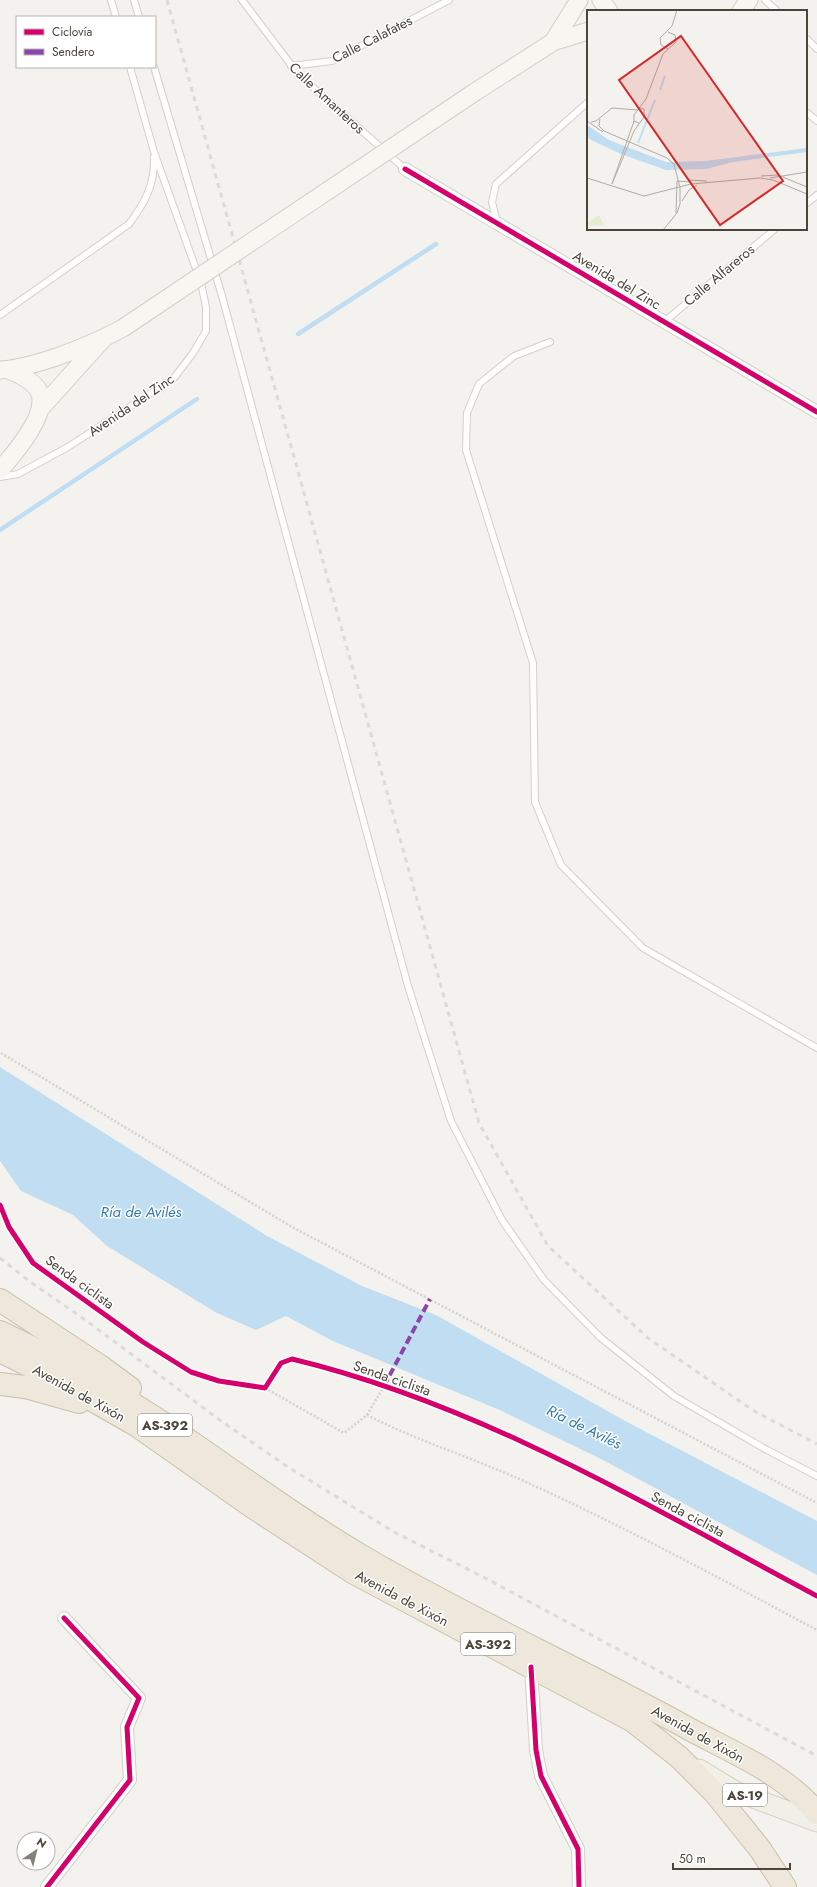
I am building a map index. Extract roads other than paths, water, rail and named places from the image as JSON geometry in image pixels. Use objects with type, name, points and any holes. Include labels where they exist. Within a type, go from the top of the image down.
[{"type":"highway","points":[[0,1300],[100,1366],[136,1393],[160,1422]]},
{"type":"highway","points":[[0,1326],[22,1343]]},
{"type":"highway","name":"Avenida de Xixón","points":[[0,1332],[65,1364],[160,1422],[283,1506],[364,1557],[437,1598],[621,1692],[776,1777]]},
{"type":"highway","name":"Avenida de Xixón","points":[[0,1351],[116,1412],[322,1553],[354,1572],[633,1721],[679,1757]]},
{"type":"highway","points":[[0,1384],[25,1387],[116,1412]]},
{"type":"highway","name":"AS-392","points":[[679,1757],[705,1781],[735,1816],[785,1887]]},
{"type":"highway","name":"AS-392","points":[[776,1777],[800,1795],[817,1813]]},
{"type":"main road","points":[[553,42],[579,0]]},
{"type":"main road","points":[[601,0],[608,10]]},
{"type":"main road","points":[[742,10],[749,0]]},
{"type":"main road","points":[[5,370],[33,364],[104,338],[123,328],[475,92],[553,42],[587,31]]},
{"type":"main road","points":[[0,470],[30,432],[42,408],[104,338]]},
{"type":"main road","points":[[5,370],[23,376],[38,389],[42,408]]},
{"type":"main road","name":"Avenida de Xixón","points":[[679,1757],[737,1792],[817,1822]]},
{"type":"main road","name":"Avenida de Xixón","points":[[776,1777],[817,1796]]},
{"type":"street","name":"Avenida del Zinc","points":[[405,169],[817,412]]},
{"type":"street","points":[[48,1887],[130,1780],[128,1728],[139,1698],[64,1618]]},
{"type":"street","points":[[531,1667],[536,1750],[541,1776],[578,1849],[579,1887]]},
{"type":"lane","points":[[111,0],[116,16]]},
{"type":"lane","points":[[134,0],[139,16]]},
{"type":"lane","name":"Calle Amanteros","points":[[242,0],[291,66],[405,169]]},
{"type":"lane","name":"Calle Calafates","points":[[291,66],[332,61],[449,0]]},
{"type":"lane","points":[[765,0],[776,10]]},
{"type":"lane","points":[[807,39],[817,49]]},
{"type":"lane","name":"Avenida del Zinc","points":[[0,477],[18,474],[68,447],[174,378],[193,353],[206,331],[206,307],[200,283],[154,152],[130,68]]},
{"type":"lane","points":[[154,68],[222,296],[408,986],[451,1121],[502,1220],[544,1280],[601,1338],[674,1396],[767,1450],[817,1476]]},
{"type":"lane","points":[[497,224],[492,202],[496,184],[587,103]]},
{"type":"lane","points":[[807,113],[817,121]]},
{"type":"lane","name":"Avenida del Zinc","points":[[0,315],[129,224],[143,205],[150,190],[155,169],[154,152]]},
{"type":"lane","points":[[807,203],[817,195]]},
{"type":"lane","name":"Calle Alfareros","points":[[664,322],[774,230]]},
{"type":"lane","points":[[550,342],[514,356],[480,384],[467,413],[466,450],[533,662],[535,802],[561,865],[643,948],[817,1048]]},
{"type":"water","name":"Ría de Avilés","points":[[0,1067],[267,1236],[362,1286],[436,1315],[627,1422],[817,1521],[817,1575],[601,1459],[502,1411],[333,1341],[286,1316],[256,1330],[217,1313],[107,1246],[73,1215],[21,1191],[0,1161]]},
{"type":"waterway","points":[[298,334],[436,244]]},
{"type":"waterway","points":[[0,530],[197,399]]},
{"type":"railway","points":[[167,0],[479,1123],[548,1246],[648,1338],[754,1411],[817,1444]]},
{"type":"railway","points":[[0,1258],[29,1281],[84,1319],[221,1421],[288,1467],[394,1532],[487,1579],[817,1756]]}]
